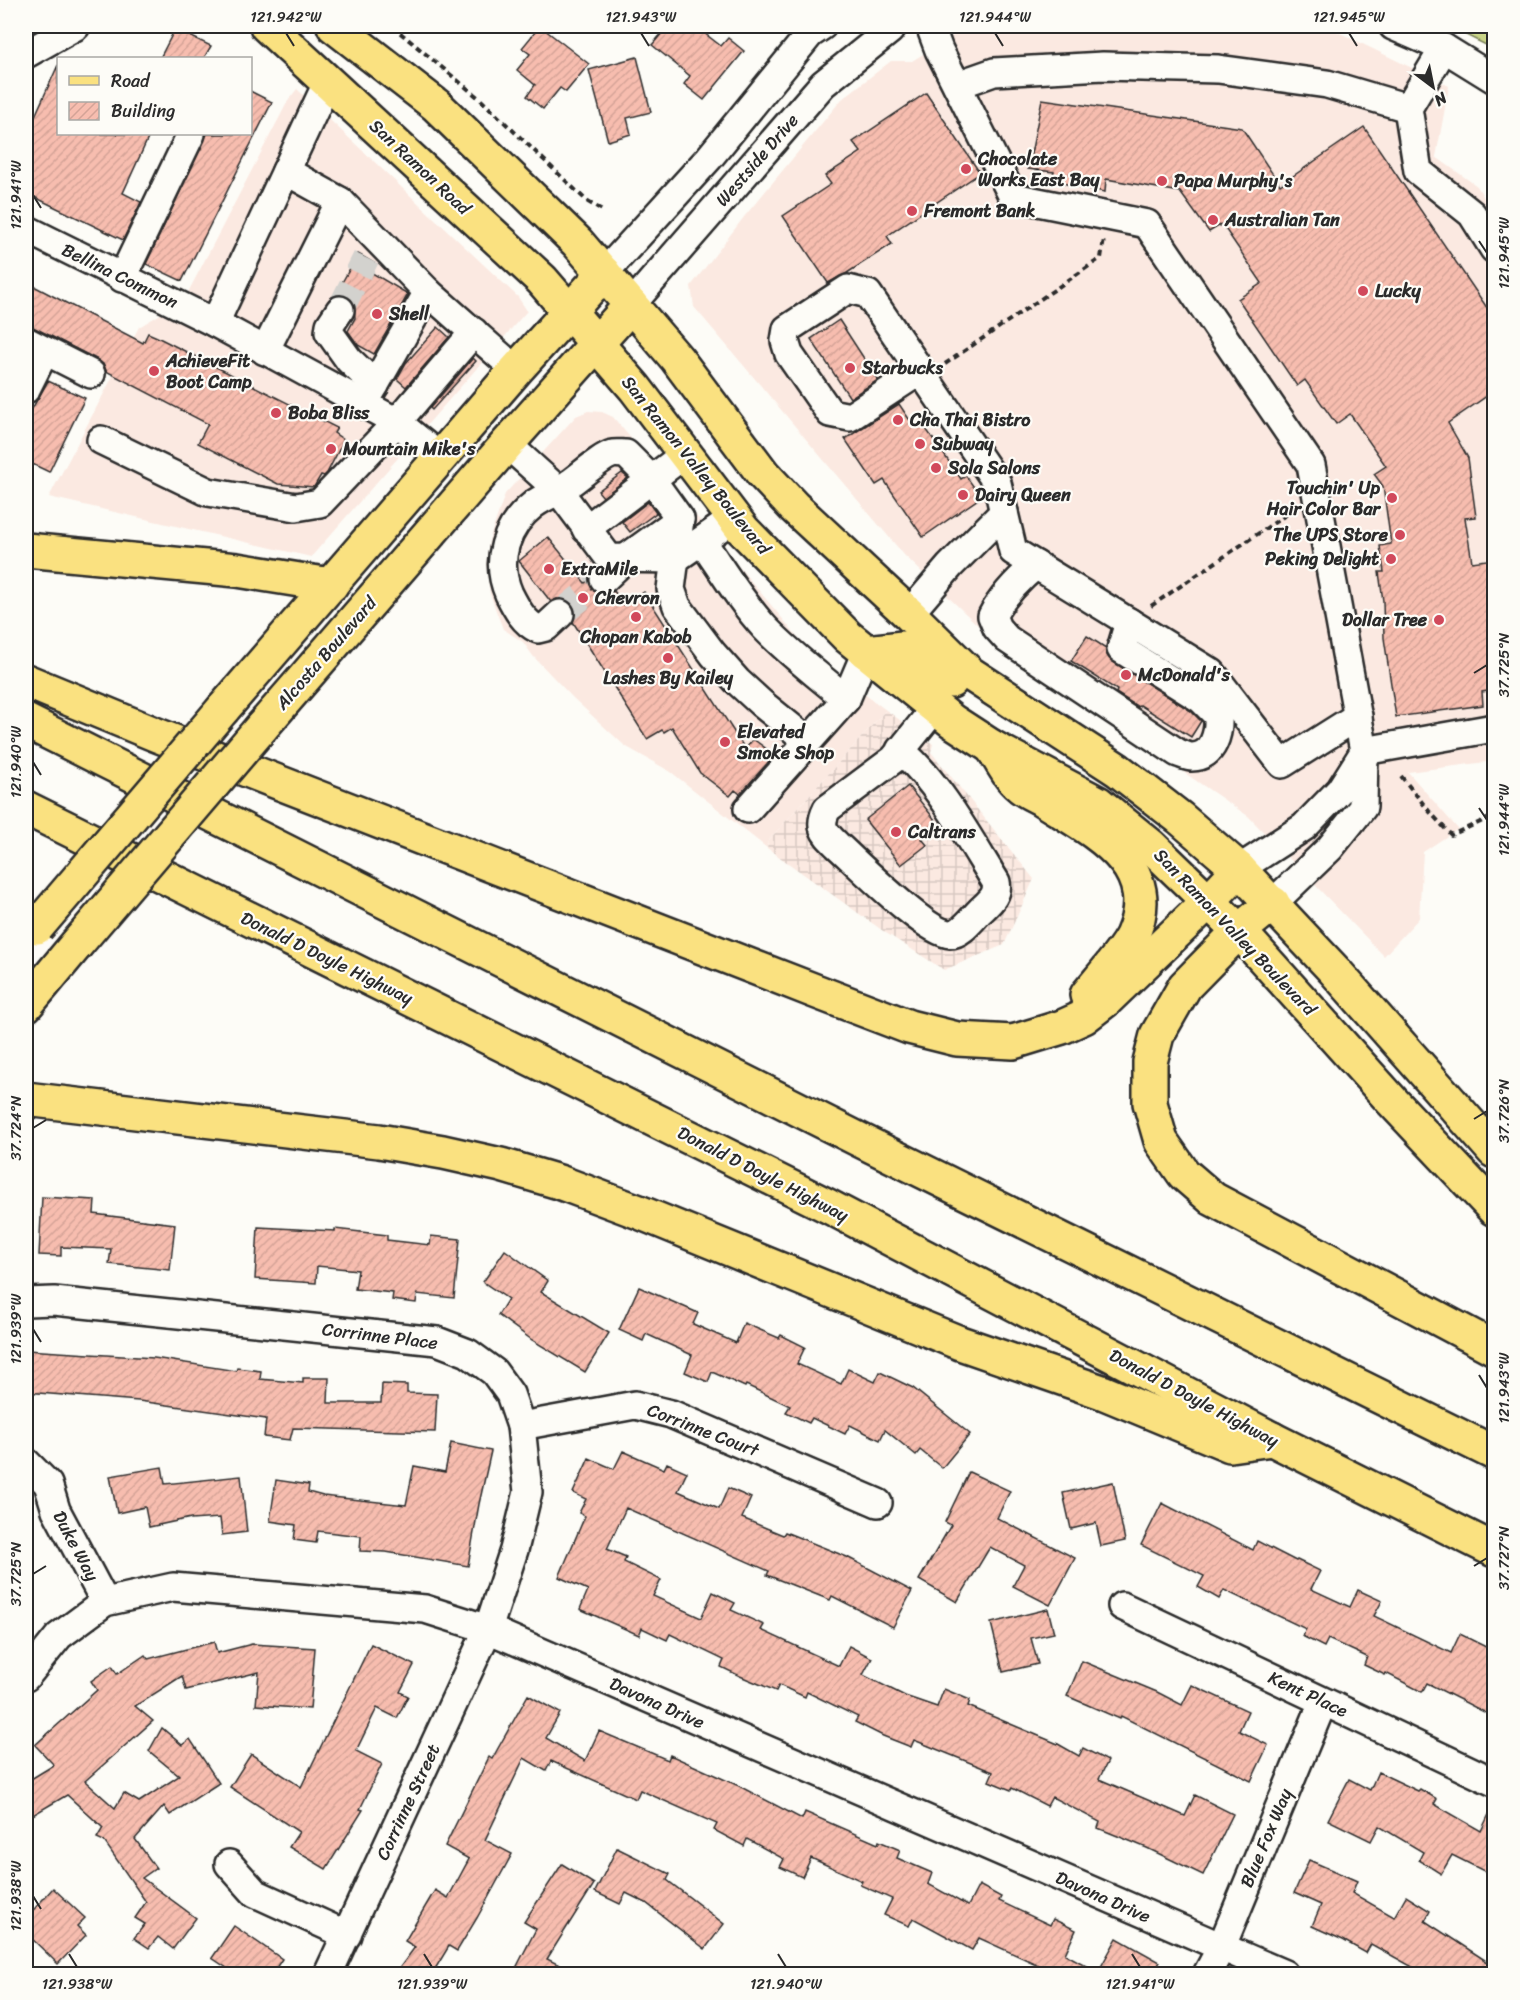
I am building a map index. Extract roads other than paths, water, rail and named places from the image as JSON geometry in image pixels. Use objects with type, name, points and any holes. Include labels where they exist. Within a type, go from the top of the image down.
[{"type":"main road","name":"San Ramon Road","points":[[267,26],[542,280],[569,311]]},
{"type":"main road","points":[[334,26],[436,105],[577,242],[676,359],[763,474],[794,507],[969,673],[1118,770],[1180,818],[1239,869],[1273,903],[1494,1151]]},
{"type":"main road","points":[[31,934],[516,370],[604,273]]},
{"type":"main road","name":"Alcosta Boulevard","points":[[26,1005],[261,728],[507,444],[631,305]]},
{"type":"main road","name":"San Ramon Valley Boulevard","points":[[569,311],[635,388],[734,518],[848,637],[935,708],[992,747],[1098,803],[1150,846],[1239,931],[1392,1101],[1494,1209]]},
{"type":"main road","points":[[26,550],[237,570],[331,585]]},
{"type":"main road","points":[[866,652],[903,648],[916,653],[983,706],[996,710],[1018,706]]},
{"type":"main road","points":[[26,681],[168,740],[909,1027],[957,1039],[1012,1042],[1062,1027],[1084,1017],[1106,1000],[1239,869]]},
{"type":"main road","points":[[26,721],[849,1135],[1494,1453]]},
{"type":"main road","points":[[992,747],[1018,784],[1099,835],[1124,856],[1139,892],[1139,915],[1131,938],[1062,1027]]},
{"type":"main road","name":"Donald D Doyle Highway","points":[[26,808],[828,1206],[1272,1438],[1494,1550]]},
{"type":"main road","points":[[1273,903],[1239,931],[1185,986],[1157,1035],[1150,1062],[1150,1102],[1161,1141],[1184,1174],[1213,1199],[1494,1348]]},
{"type":"main road","points":[[26,1099],[379,1142],[501,1165],[558,1182],[639,1212],[960,1343],[1102,1392],[1230,1445],[1272,1438]]},
{"type":"street","points":[[26,54],[76,26]]},
{"type":"street","name":"Westside Drive","points":[[604,273],[709,158],[810,34],[822,26]]},
{"type":"street","name":"Westside Drive","points":[[631,305],[822,84],[891,30],[893,26]]},
{"type":"street","points":[[930,26],[939,50],[1013,197],[1147,224],[1311,465],[1364,751],[1363,807],[1330,848],[1273,903]]},
{"type":"street","points":[[1393,26],[1444,48],[1494,79]]},
{"type":"street","points":[[1444,48],[1408,108],[1418,171],[1472,214],[1494,249]]},
{"type":"street","points":[[957,86],[994,72],[1103,66],[1218,69],[1327,84],[1408,108]]},
{"type":"street","points":[[215,323],[328,81]]},
{"type":"street","points":[[122,278],[191,135]]},
{"type":"street","points":[[286,171],[340,201],[371,249],[428,292],[516,370]]},
{"type":"street","points":[[265,351],[340,201]]},
{"type":"street","name":"Bellina Common","points":[[26,229],[215,323],[265,351],[369,394]]},
{"type":"street","points":[[924,377],[850,417],[830,413],[789,354],[785,340],[787,329],[848,289],[868,294],[997,483],[1013,551],[1212,673],[1282,764],[1358,716]]},
{"type":"street","points":[[369,394],[428,292]]},
{"type":"street","points":[[340,310],[329,332],[369,394],[397,422],[441,458]]},
{"type":"street","points":[[101,440],[208,492],[296,507],[320,503],[397,422],[474,332]]},
{"type":"street","points":[[26,389],[35,346],[91,374]]},
{"type":"street","points":[[507,444],[560,491],[585,529],[609,558],[675,559],[734,518]]},
{"type":"street","points":[[560,614],[546,627],[538,629],[530,626],[513,603],[503,576],[504,545],[512,527],[536,502],[560,491],[612,454],[626,454],[652,480],[680,519],[671,589],[677,606],[737,681],[808,741]]},
{"type":"street","points":[[585,529],[685,454]]},
{"type":"street","points":[[909,614],[950,566],[1004,512]]},
{"type":"street","points":[[604,579],[627,558],[680,519]]},
{"type":"street","points":[[702,541],[732,586],[765,628],[846,699]]},
{"type":"street","points":[[1036,565],[1014,584],[998,606],[992,616],[997,628],[1007,639],[1178,753],[1192,757],[1203,753],[1216,739],[1218,716],[1201,699],[1121,649],[1124,619]]},
{"type":"street","points":[[748,809],[846,699],[866,652]]},
{"type":"street","points":[[900,750],[915,762],[932,783],[996,882],[995,897],[962,929],[954,933],[948,934],[927,924],[837,845],[822,825],[827,809],[894,759],[900,750],[935,708]]},
{"type":"street","points":[[1239,869],[1304,827],[1340,790],[1364,751],[1494,728]]},
{"type":"street","name":"Corrinne Place","points":[[26,1302],[54,1301],[437,1341],[468,1353],[494,1372],[510,1394],[521,1426],[528,1492],[514,1550],[488,1629]]},
{"type":"street","name":"Corrinne Court","points":[[521,1426],[635,1405],[671,1414],[878,1503]]},
{"type":"street","name":"Duke Way","points":[[26,1462],[48,1484],[56,1510],[105,1602]]},
{"type":"street","name":"Davona Drive","points":[[26,1677],[58,1636],[105,1602],[173,1587],[425,1609],[488,1629],[1284,1974]]},
{"type":"street","name":"Kent Place","points":[[1122,1605],[1494,1782]]},
{"type":"street","name":"Corrinne Street","points":[[328,1974],[488,1629]]},
{"type":"street","name":"Blue Fox Way","points":[[1207,1974],[1221,1948],[1323,1702]]},
{"type":"street","points":[[229,1864],[255,1893],[347,1935]]},
{"type":"tunnel","points":[[340,310],[366,258]]},
{"type":"tunnel","points":[[560,614],[604,579]]},
{"type":"place","name":"Chocolate Works East Bay","points":[[966,169]]},
{"type":"place","name":"Papa Murphy's","points":[[1162,181]]},
{"type":"place","name":"Fremont Bank","points":[[912,211]]},
{"type":"place","name":"Australian Tan","points":[[1213,220]]},
{"type":"place","name":"Lucky","points":[[1363,291]]},
{"type":"place","name":"Shell","points":[[377,314]]},
{"type":"place","name":"Starbucks","points":[[850,368]]},
{"type":"place","name":"AchieveFit Boot Camp","points":[[154,371]]},
{"type":"place","name":"Boba Bliss","points":[[276,413]]},
{"type":"place","name":"Cha Thai Bistro","points":[[898,420]]},
{"type":"place","name":"Subway","points":[[920,444]]},
{"type":"place","name":"Mountain Mike's","points":[[331,449]]},
{"type":"place","name":"Sola Salons","points":[[936,468]]},
{"type":"place","name":"Dairy Queen","points":[[963,495]]},
{"type":"place","name":"Touchin' Up Hair Color Bar","points":[[1392,498]]},
{"type":"place","name":"The UPS Store","points":[[1400,535]]},
{"type":"place","name":"Peking Delight","points":[[1391,559]]},
{"type":"place","name":"ExtraMile","points":[[549,569]]},
{"type":"place","name":"Chevron","points":[[583,598]]},
{"type":"place","name":"Chopan Kabob","points":[[636,617]]},
{"type":"place","name":"Dollar Tree","points":[[1439,620]]},
{"type":"place","name":"Lashes By Kailey","points":[[668,658]]},
{"type":"place","name":"McDonald's","points":[[1126,675]]},
{"type":"place","name":"Elevated Smoke Shop","points":[[725,742]]},
{"type":"place","name":"Caltrans","points":[[896,832]]}]
